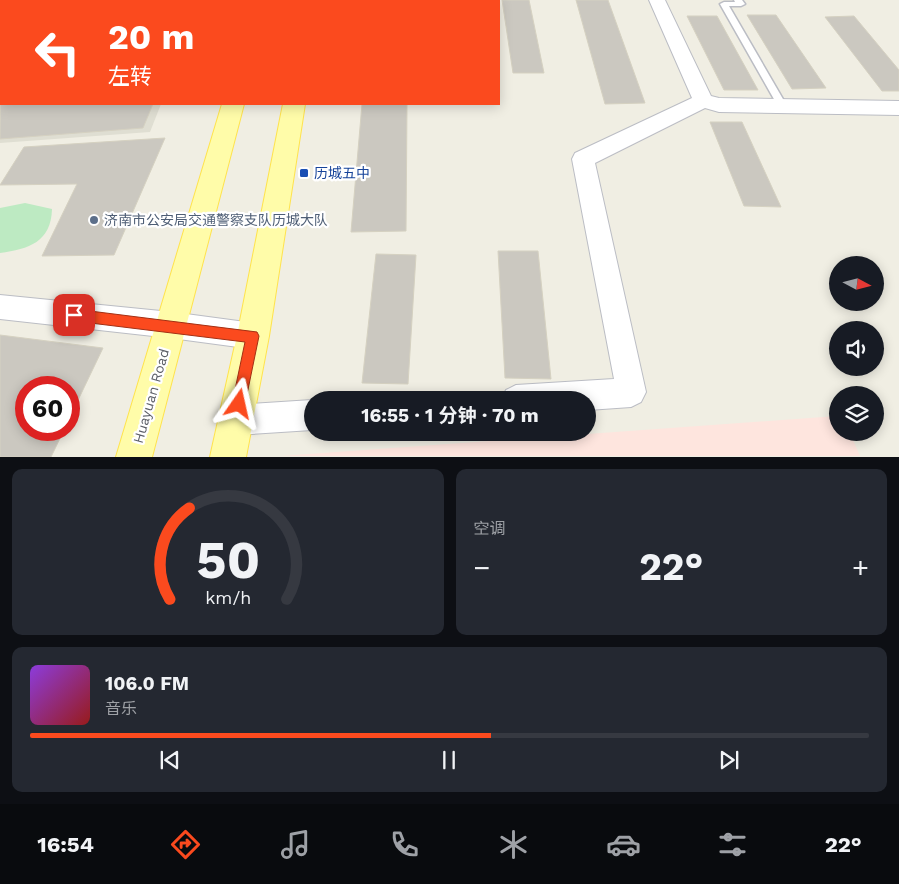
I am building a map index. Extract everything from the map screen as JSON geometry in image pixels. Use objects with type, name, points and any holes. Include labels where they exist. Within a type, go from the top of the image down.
[{"type":"main road","name":"Huayuan Road","points":[[134,456],[233,105]]},
{"type":"main road","points":[[228,456],[253,336],[294,105]]},
{"type":"street","points":[[657,0],[703,101]]},
{"type":"street","points":[[596,394],[630,392],[583,159],[703,101],[719,105],[899,108]]},
{"type":"street","points":[[0,307],[171,325],[253,336]]},
{"type":"street","points":[[236,420],[304,416]]},
{"type":"lane","points":[[738,0],[740,4],[724,4],[782,106]]},
{"type":"shaded area","points":[[0,105],[161,105],[150,132],[0,143]]},
{"type":"shaded area","points":[[829,417],[829,441],[853,441],[860,456],[281,456],[490,441],[596,441],[596,433]]},
{"type":"green space","points":[[25,203],[52,209],[48,229],[43,236],[29,246],[0,253],[0,208]]},
{"type":"building","points":[[502,0],[529,0],[544,73],[513,73]]},
{"type":"building","points":[[576,0],[608,0],[645,103],[605,104]]},
{"type":"building","points":[[747,15],[776,15],[826,88],[792,89]]},
{"type":"building","points":[[687,16],[717,16],[758,90],[724,90]]},
{"type":"building","points":[[854,16],[899,70],[899,91],[882,91],[825,17]]},
{"type":"building","points":[[0,105],[153,105],[143,128],[0,139]]},
{"type":"building","points":[[362,105],[407,105],[406,231],[351,232]]},
{"type":"building","points":[[710,122],[742,122],[781,207],[744,206]]},
{"type":"building","name":"济南市公安局交通警察支队历城大队","points":[[165,138],[114,255],[42,256],[77,184],[0,185],[24,147]]},
{"type":"building","points":[[498,251],[538,251],[551,379],[505,378]]},
{"type":"building","points":[[376,254],[416,255],[408,384],[362,383]]},
{"type":"building","points":[[0,335],[103,348],[80,396],[80,376],[15,376],[15,441],[59,441],[51,457],[0,457]]},
{"type":"place","name":"历城五中","points":[[304,173]]},
{"type":"place","name":"济南市公安局交通警察支队历城大队","points":[[94,220]]},
{"type":"route","points":[[74,315],[253,336],[239,404]]}]
